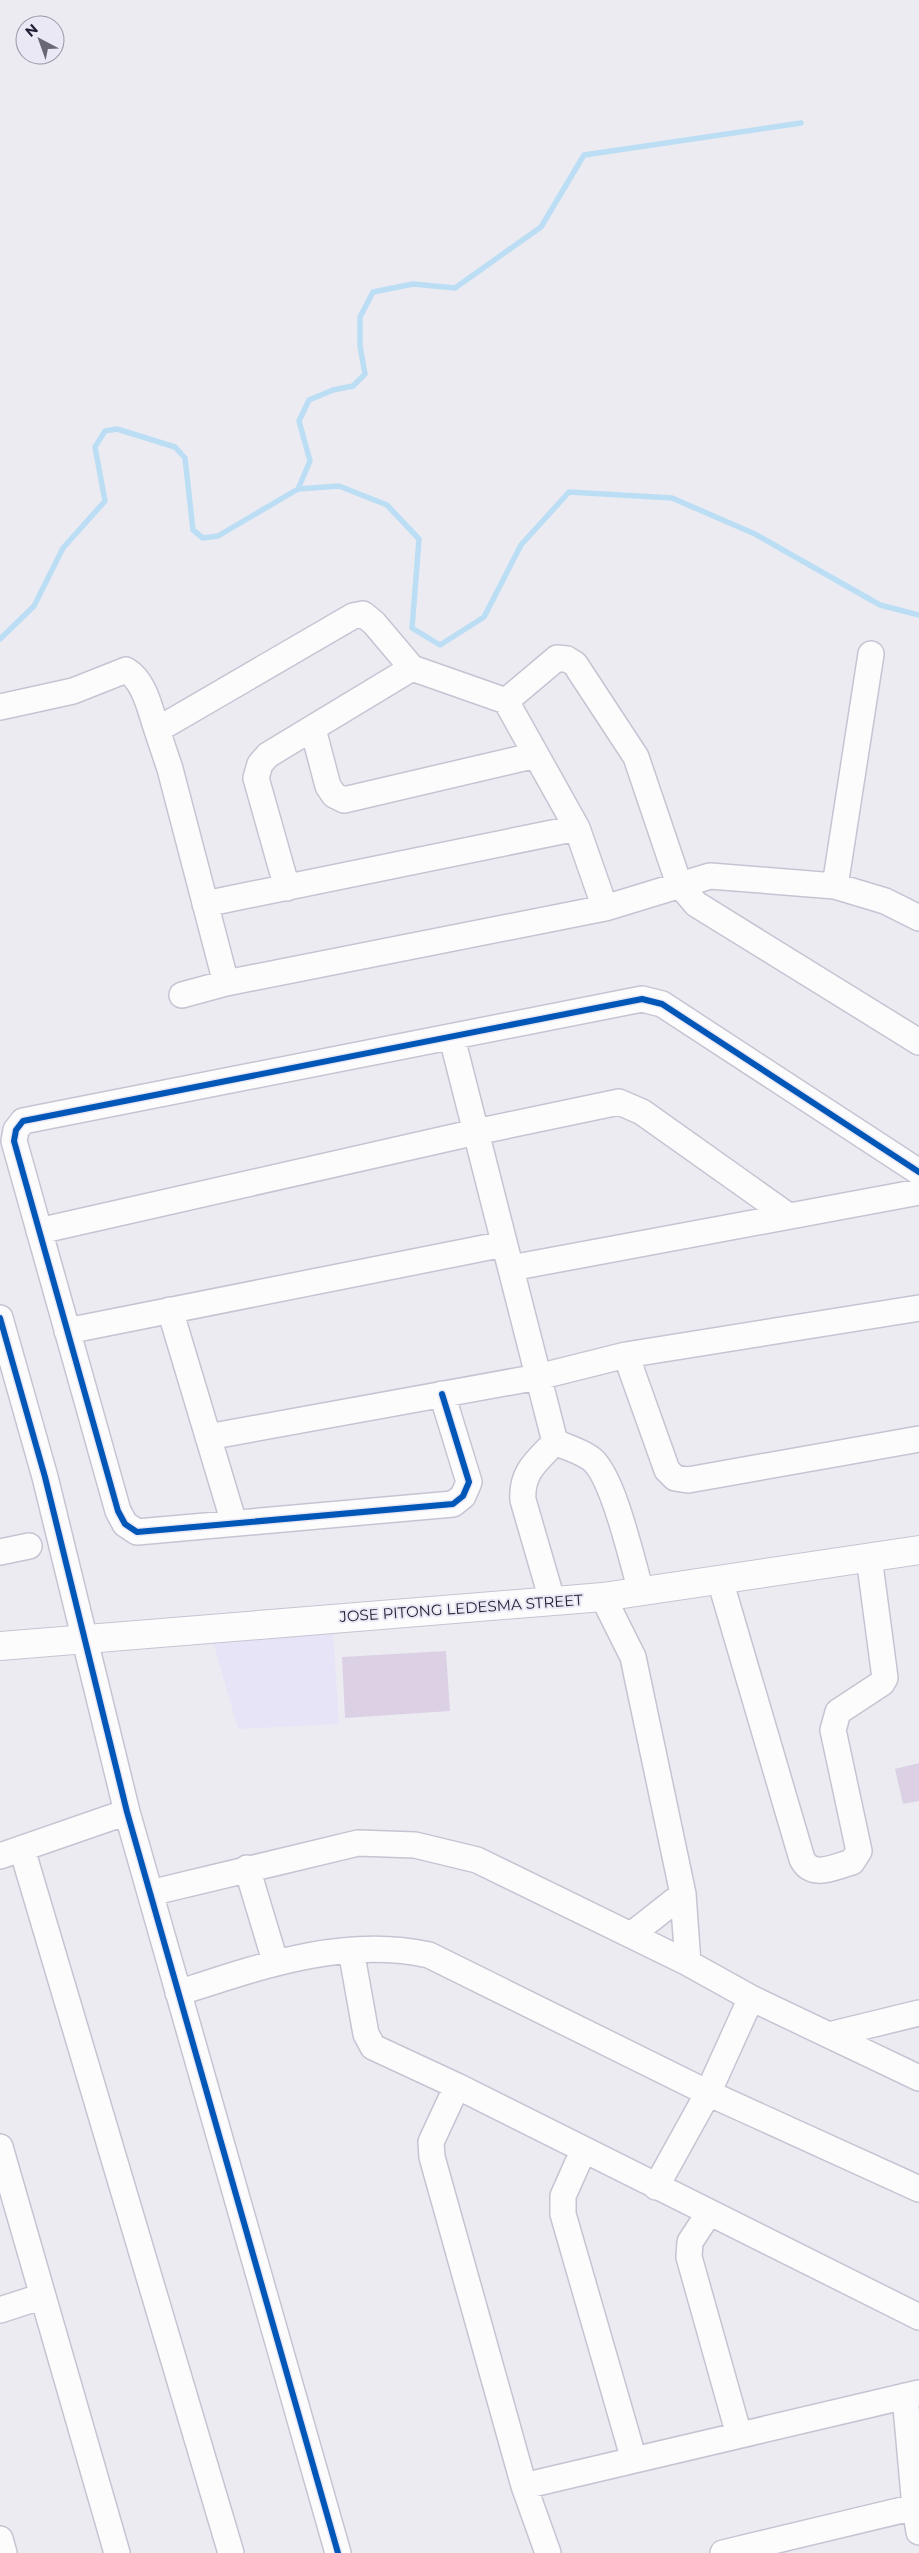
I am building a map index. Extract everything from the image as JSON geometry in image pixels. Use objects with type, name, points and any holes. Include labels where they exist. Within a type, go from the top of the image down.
[{"type":"main road","name":"JOSE PITONG LEDESMA STREET","points":[[0,1646],[603,1597],[919,1550]]},
{"type":"street","points":[[157,730],[352,616],[363,614],[374,623],[412,668],[506,701],[577,828],[605,908]]},
{"type":"street","points":[[835,886],[871,654]]},
{"type":"street","points":[[506,701],[557,658],[567,659],[575,664],[636,757],[679,884],[696,904],[919,1042]]},
{"type":"street","points":[[286,888],[256,778],[260,764],[268,755],[412,668]]},
{"type":"street","points":[[0,707],[73,691],[126,670],[134,674],[140,682],[170,769],[226,983]]},
{"type":"street","points":[[313,729],[328,786],[334,794],[344,800],[536,755]]},
{"type":"street","points":[[205,904],[577,828]]},
{"type":"street","points":[[182,995],[226,983],[605,908],[710,876],[835,886],[885,902],[919,918]]},
{"type":"street","points":[[442,1394],[469,1482],[463,1496],[453,1504],[138,1532],[125,1524],[118,1511],[14,1141],[16,1130],[22,1121],[452,1038],[642,999],[662,1004],[919,1172]]},
{"type":"street","points":[[452,1038],[555,1442]]},
{"type":"street","points":[[39,1231],[476,1132],[619,1102],[642,1112],[787,1215]]},
{"type":"street","points":[[510,1268],[787,1215],[919,1192]]},
{"type":"street","points":[[67,1331],[504,1244]]},
{"type":"street","points":[[208,1437],[538,1377],[626,1356],[919,1308]]},
{"type":"street","points":[[170,1310],[234,1523]]},
{"type":"street","points":[[0,1318],[45,1477],[127,1812],[338,2553]]},
{"type":"street","points":[[626,1356],[667,1470],[675,1478],[688,1480],[919,1439]]},
{"type":"street","points":[[555,1442],[591,1458],[603,1473],[612,1493],[640,1591]]},
{"type":"street","points":[[552,1600],[523,1500],[522,1487],[526,1474],[555,1442]]},
{"type":"street","points":[[0,1552],[29,1546]]},
{"type":"street","points":[[720,1580],[802,1859],[806,1867],[816,1872],[852,1862],[860,1851],[833,1730],[838,1712],[882,1683],[885,1678],[869,1557]]},
{"type":"street","points":[[603,1597],[633,1657],[683,1894],[688,1963]]},
{"type":"street","points":[[127,1812],[11,1852],[232,2553]]},
{"type":"street","points":[[150,1893],[247,1868],[358,1843],[415,1844],[477,1860],[688,1963],[751,1998],[919,2078]]},
{"type":"street","points":[[247,1868],[275,1961]]},
{"type":"street","points":[[631,1935],[683,1894]]},
{"type":"street","points":[[178,1993],[275,1961],[351,1950],[413,1951],[429,1955],[708,2092],[919,2189]]},
{"type":"street","points":[[351,1950],[366,2034],[373,2047],[456,2086],[919,2317]]},
{"type":"street","points":[[656,2187],[708,2092],[751,1998]]},
{"type":"street","points":[[829,2035],[919,2013]]},
{"type":"street","points":[[456,2086],[431,2142],[432,2157],[524,2486],[548,2553]]},
{"type":"street","points":[[0,2147],[116,2553]]},
{"type":"street","points":[[583,2151],[563,2196],[564,2214],[634,2460]]},
{"type":"street","points":[[709,2213],[690,2242],[689,2257],[739,2435]]},
{"type":"street","points":[[0,2310],[42,2296]]},
{"type":"street","points":[[524,2486],[912,2395],[919,2532]]},
{"type":"street","points":[[723,2553],[805,2543],[917,2507]]},
{"type":"street","points":[[0,2539],[4,2553]]},
{"type":"shaded area","points":[[333,1632],[339,1724],[238,1729],[213,1642]]},
{"type":"building","points":[[446,1651],[450,1711],[345,1718],[342,1657]]},
{"type":"building","points":[[919,1763],[919,1801],[903,1804],[895,1769]]},
{"type":"waterway","points":[[0,639],[34,606],[63,548],[105,501],[95,447],[105,431],[117,429],[175,447],[185,458],[193,530],[203,538],[218,536],[298,489],[310,461],[299,421],[309,400],[333,390],[353,386],[365,374],[360,346],[360,317],[373,292],[413,284],[455,288],[541,227],[584,155],[801,123]]},
{"type":"waterway","points":[[298,489],[339,486],[387,505],[419,539],[412,628],[440,645],[484,617],[521,545],[569,492],[672,498],[755,534],[880,605],[919,615]]},
{"type":"cycle path","points":[[442,1394],[469,1482],[463,1496],[453,1504],[137,1532],[125,1524],[118,1511],[14,1141],[16,1130],[23,1121],[642,999],[662,1004],[919,1172]]},
{"type":"cycle path","points":[[0,1318],[45,1477],[127,1812],[338,2553]]}]
